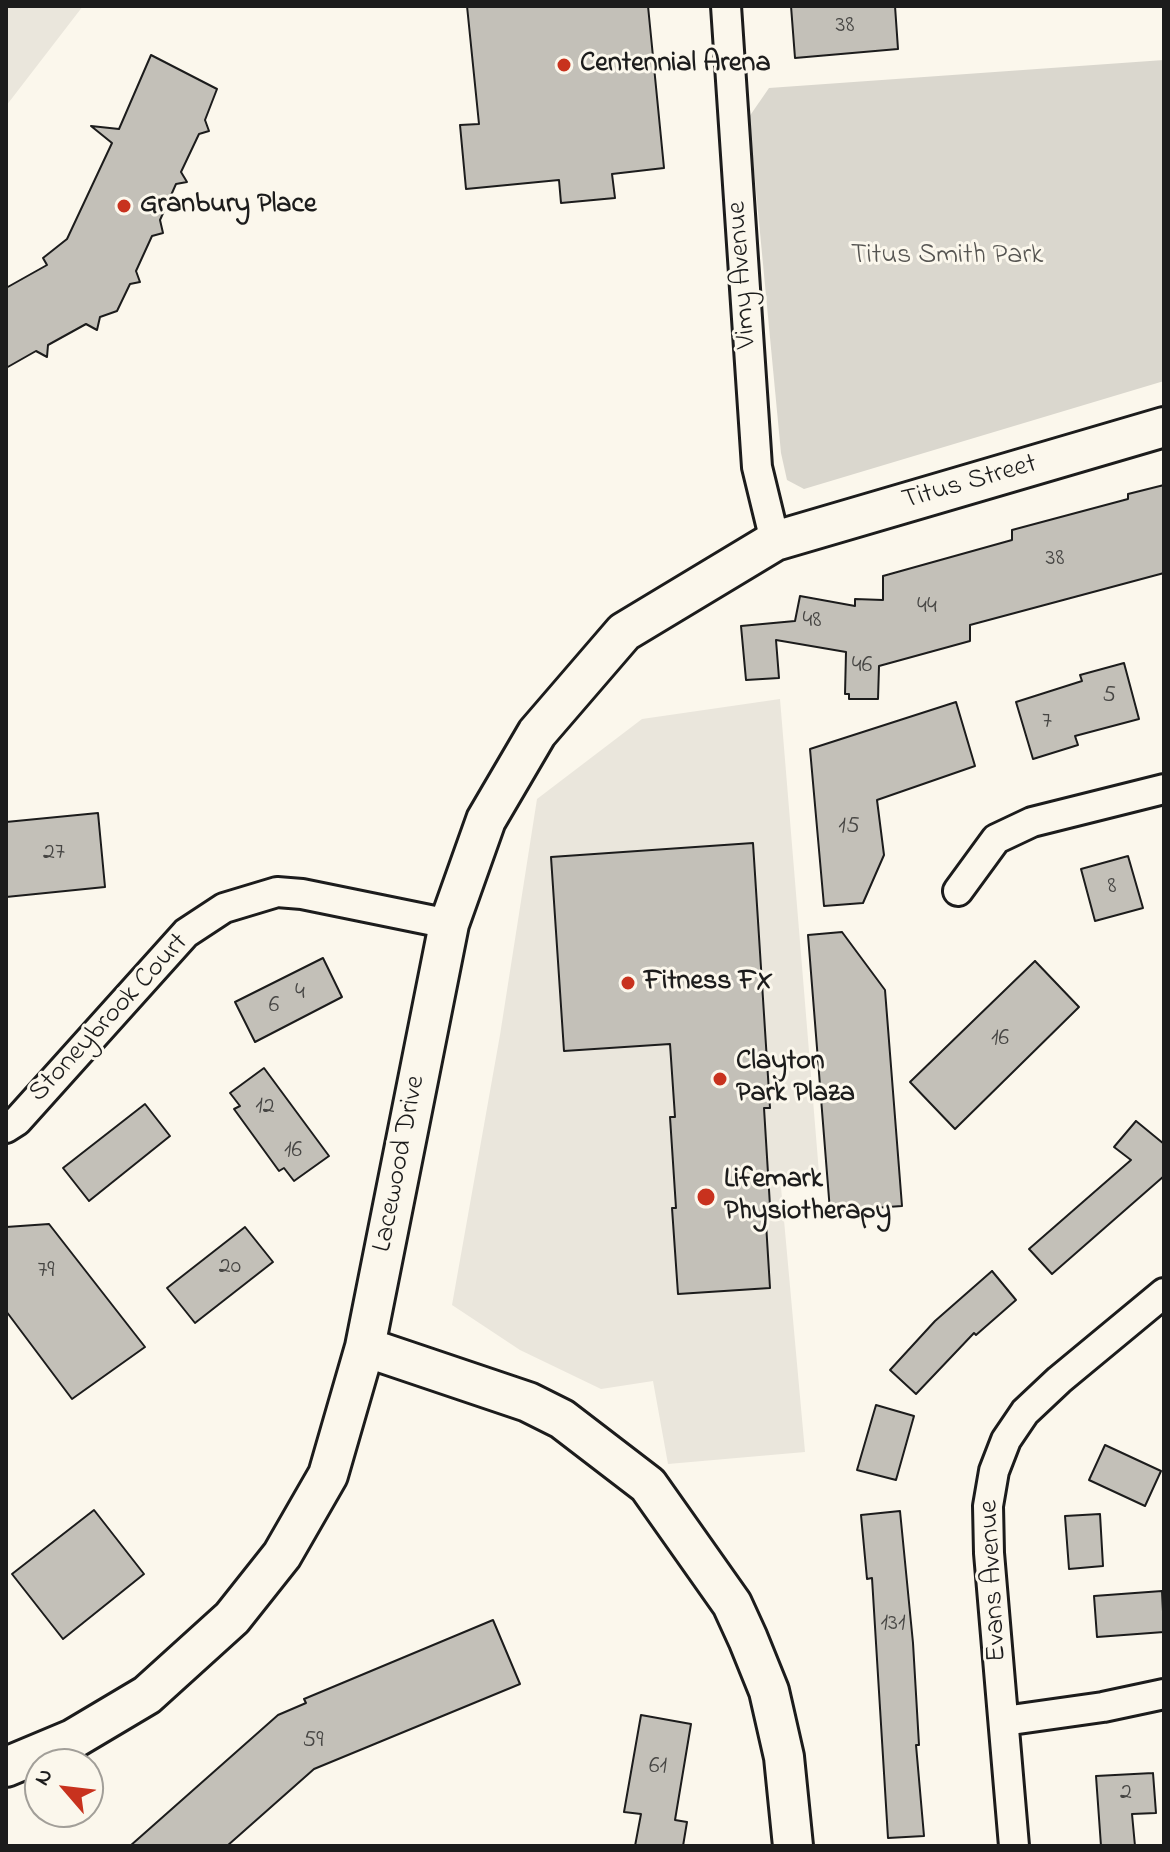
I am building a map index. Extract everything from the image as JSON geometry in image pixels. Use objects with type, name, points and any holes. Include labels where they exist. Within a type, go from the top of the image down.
[{"type":"main road","name":"Titus Street","points":[[775,541],[1164,427]]},
{"type":"main road","name":"Lacewood Drive","points":[[6,1767],[73,1739],[147,1695],[232,1618],[282,1555],[328,1475],[365,1347],[449,924],[486,820],[537,733],[624,632],[775,541]]},
{"type":"main road","points":[[365,1347],[528,1402],[562,1419],[648,1485],[732,1604],[769,1691],[784,1757],[793,1846]]},
{"type":"street","name":"Vimy Avenue","points":[[726,6],[757,467],[775,541]]},
{"type":"street","points":[[958,891],[996,839],[1032,822],[1164,789]]},
{"type":"street","name":"Stoneybrook Court","points":[[6,1128],[17,1121],[186,933],[224,908],[277,892],[449,924]]},
{"type":"street","name":"Evans Avenue","points":[[1014,1846],[989,1553],[988,1506],[994,1471],[1006,1440],[1025,1412],[1164,1293]]},
{"type":"street","points":[[1004,1721],[1103,1707],[1164,1694]]},
{"type":"shaded area","points":[[6,6],[83,6],[6,106]]},
{"type":"shaded area","name":"Clayton Park Plaza","points":[[780,699],[820,1185],[781,1187],[805,1452],[668,1464],[653,1381],[601,1389],[520,1350],[452,1305],[500,1035],[537,799],[642,719]]},
{"type":"green space","name":"Titus Smith Park","points":[[1164,60],[1164,381],[804,489],[787,480],[781,453],[749,117],[769,88]]},
{"type":"building","name":"Centennial Arena","points":[[467,6],[648,6],[664,168],[612,174],[615,198],[561,203],[559,180],[466,189],[460,125],[479,124]]},
{"type":"building","points":[[791,6],[895,6],[898,49],[795,58]]},
{"type":"building","name":"Granbury Place","points":[[151,55],[217,89],[205,120],[209,131],[199,134],[181,172],[187,182],[176,184],[160,220],[163,233],[152,236],[136,271],[140,282],[130,284],[117,311],[100,317],[97,330],[86,324],[48,345],[47,357],[36,351],[6,368],[6,288],[47,265],[43,258],[67,239],[112,143],[91,126],[119,129]]},
{"type":"building","points":[[1164,485],[1164,573],[970,625],[970,641],[879,666],[878,699],[849,699],[849,694],[845,694],[846,652],[776,640],[779,678],[746,680],[741,626],[795,621],[800,596],[855,606],[855,599],[883,600],[883,576],[1012,540],[1012,530],[1128,499],[1128,494]]},
{"type":"building","points":[[1124,663],[1139,719],[1075,736],[1078,745],[1033,759],[1016,702],[1082,681],[1080,675]]},
{"type":"building","points":[[956,702],[975,766],[877,800],[884,855],[863,903],[824,906],[810,749]]},
{"type":"building","points":[[98,813],[105,887],[6,897],[6,822]]},
{"type":"building","name":"Clayton Park Plaza","points":[[753,843],[770,1108],[764,1108],[770,1206],[765,1207],[770,1288],[678,1294],[672,1208],[676,1208],[670,1117],[675,1117],[670,1044],[564,1051],[551,857]]},
{"type":"building","points":[[1128,856],[1143,908],[1095,921],[1081,869]]},
{"type":"building","points":[[842,932],[885,990],[902,1206],[830,1211],[808,935]]},
{"type":"building","points":[[323,958],[342,997],[255,1042],[235,1002]]},
{"type":"building","points":[[1035,961],[1079,1007],[955,1129],[910,1082]]},
{"type":"building","points":[[264,1068],[329,1156],[294,1181],[284,1168],[279,1171],[234,1109],[240,1106],[230,1093]]},
{"type":"building","points":[[145,1104],[170,1136],[89,1201],[63,1168]]},
{"type":"building","points":[[1136,1121],[1164,1144],[1164,1176],[1052,1274],[1029,1249],[1131,1160],[1114,1147]]},
{"type":"building","points":[[49,1224],[145,1347],[72,1399],[6,1311],[6,1227]]},
{"type":"building","points":[[245,1227],[273,1262],[195,1323],[167,1288]]},
{"type":"building","points":[[992,1271],[1016,1300],[976,1335],[974,1333],[916,1394],[890,1370],[935,1321]]},
{"type":"building","points":[[876,1405],[914,1416],[896,1480],[857,1470]]},
{"type":"building","points":[[1105,1445],[1161,1471],[1145,1506],[1089,1480]]},
{"type":"building","points":[[94,1510],[144,1574],[63,1639],[12,1574]]},
{"type":"building","points":[[900,1511],[913,1643],[919,1745],[916,1745],[924,1836],[888,1838],[872,1578],[867,1579],[861,1515]]},
{"type":"building","points":[[1100,1514],[1103,1566],[1069,1569],[1065,1516]]},
{"type":"building","points":[[1162,1591],[1164,1632],[1097,1637],[1094,1596]]},
{"type":"building","points":[[493,1620],[520,1684],[314,1769],[227,1846],[130,1846],[278,1715],[306,1703],[304,1699]]},
{"type":"building","points":[[641,1715],[691,1724],[675,1820],[687,1822],[683,1846],[635,1846],[641,1814],[624,1812]]},
{"type":"building","points":[[1153,1773],[1156,1813],[1132,1814],[1135,1846],[1101,1846],[1096,1776]]},
{"type":"place","name":"Centennial Arena","points":[[564,65]]},
{"type":"place","name":"Granbury Place","points":[[124,206]]},
{"type":"place","name":"Fitness FX","points":[[628,983]]},
{"type":"place","name":"Clayton Park Plaza","points":[[720,1079]]},
{"type":"place","name":"Lifemark Physiotherapy","points":[[706,1197]]}]
